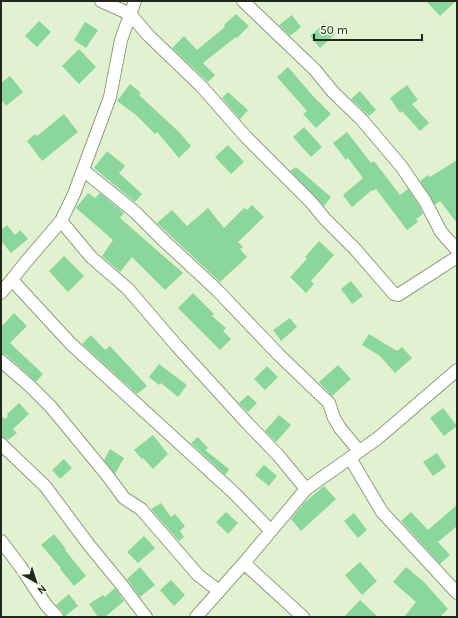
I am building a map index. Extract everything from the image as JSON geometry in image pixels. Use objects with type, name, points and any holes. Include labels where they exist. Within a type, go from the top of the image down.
[{"type":"street","points":[[101,1],[130,14],[148,35],[202,87],[246,137],[311,202],[394,294],[398,295],[457,257]]},
{"type":"street","points":[[1,293],[61,221],[74,194],[110,97],[121,40],[135,1]]},
{"type":"street","points":[[243,1],[315,70],[333,92],[362,120],[401,166],[441,232],[457,250]]},
{"type":"street","points":[[82,170],[135,212],[216,289],[279,355],[329,403],[334,418],[382,512],[457,593]]},
{"type":"street","points":[[61,221],[91,257],[128,289],[187,357],[278,455],[306,489]]},
{"type":"street","points":[[12,280],[71,344],[234,493],[272,531]]},
{"type":"street","points":[[1,361],[30,386],[51,407],[124,498],[141,509],[198,575],[219,591]]},
{"type":"street","points":[[196,617],[272,531],[282,516],[306,489],[378,438],[457,370]]},
{"type":"street","points":[[1,444],[45,486],[84,539],[146,617]]},
{"type":"street","points":[[1,540],[46,605],[57,617]]},
{"type":"street","points":[[244,563],[303,617]]},
{"type":"building","points":[[426,1],[456,1],[440,16]]},
{"type":"building","points":[[236,14],[249,26],[237,38],[236,37],[203,63],[215,75],[208,82],[172,48],[184,36],[197,50],[225,27],[224,25]]},
{"type":"building","points":[[292,15],[301,27],[290,36],[279,25]]},
{"type":"building","points":[[39,21],[51,32],[37,47],[25,36]]},
{"type":"building","points":[[85,22],[98,30],[86,48],[74,40]]},
{"type":"building","points":[[325,23],[335,34],[320,48],[310,36]]},
{"type":"building","points":[[79,49],[96,67],[79,84],[62,66]]},
{"type":"building","points":[[288,67],[331,114],[316,128],[303,114],[307,111],[277,77]]},
{"type":"building","points":[[10,76],[23,92],[6,106],[1,99],[1,83]]},
{"type":"building","points":[[130,84],[141,93],[139,95],[179,132],[191,146],[179,158],[157,132],[155,134],[136,115],[117,101]]},
{"type":"building","points":[[407,85],[418,100],[412,104],[429,123],[420,131],[402,111],[400,113],[390,98]]},
{"type":"building","points":[[360,91],[376,110],[369,116],[351,99]]},
{"type":"building","points":[[228,92],[248,110],[240,119],[222,98]]},
{"type":"building","points":[[64,114],[78,132],[42,161],[27,141],[35,134],[37,136]]},
{"type":"building","points":[[304,127],[322,147],[311,157],[293,137]]},
{"type":"building","points":[[347,132],[371,163],[374,161],[400,195],[408,189],[419,205],[423,214],[416,219],[418,222],[407,230],[376,189],[373,191],[372,190],[352,207],[343,195],[363,178],[348,158],[346,160],[333,143]]},
{"type":"building","points":[[228,145],[244,162],[231,174],[215,157]]},
{"type":"building","points":[[107,151],[125,166],[119,173],[142,194],[135,202],[94,168]]},
{"type":"building","points":[[457,160],[457,223],[440,201],[435,205],[420,181],[428,175],[430,177]]},
{"type":"building","points":[[296,167],[331,197],[324,206],[290,171]]},
{"type":"building","points":[[88,193],[95,198],[100,193],[124,213],[120,218],[183,273],[165,290],[132,257],[120,272],[102,256],[113,240],[76,208]]},
{"type":"building","points":[[252,205],[264,217],[238,242],[243,247],[240,249],[247,257],[220,282],[157,223],[172,210],[187,226],[208,208],[224,228],[244,208],[247,210]]},
{"type":"building","points":[[7,225],[15,235],[20,230],[28,239],[11,253],[1,241],[1,230]]},
{"type":"building","points":[[319,241],[334,255],[311,281],[314,284],[306,293],[290,277],[307,259],[305,257]]},
{"type":"building","points":[[64,256],[84,276],[68,292],[49,271]]},
{"type":"building","points":[[351,281],[363,296],[352,304],[341,289]]},
{"type":"building","points":[[193,293],[214,314],[212,316],[226,328],[223,331],[231,339],[220,350],[178,308]]},
{"type":"building","points":[[14,313],[27,326],[10,343],[43,374],[36,382],[6,355],[1,354],[1,327]]},
{"type":"building","points":[[290,318],[297,327],[281,341],[273,330]]},
{"type":"building","points":[[369,334],[397,351],[402,347],[412,358],[395,373],[380,356],[362,345]]},
{"type":"building","points":[[91,335],[105,350],[110,346],[147,386],[137,394],[82,344]]},
{"type":"building","points":[[159,364],[187,385],[178,397],[161,383],[159,385],[149,377]]},
{"type":"building","points":[[338,365],[351,379],[332,396],[319,382]]},
{"type":"building","points":[[267,366],[278,377],[265,390],[254,379]]},
{"type":"building","points":[[248,395],[257,403],[248,412],[239,403]]},
{"type":"building","points":[[19,403],[29,414],[13,429],[17,433],[8,440],[1,437],[1,415],[5,419],[8,416],[7,414]]},
{"type":"building","points":[[443,408],[457,426],[444,436],[430,418]]},
{"type":"building","points":[[279,415],[291,425],[276,442],[265,431]]},
{"type":"building","points":[[153,435],[168,454],[153,469],[134,450]]},
{"type":"building","points":[[198,437],[208,448],[205,450],[229,469],[225,475],[191,443]]},
{"type":"building","points":[[110,449],[124,458],[115,474],[104,460]]},
{"type":"building","points":[[437,453],[446,467],[433,476],[423,462]]},
{"type":"building","points":[[64,459],[72,468],[60,479],[52,470]]},
{"type":"building","points":[[264,465],[277,476],[269,486],[255,475]]},
{"type":"building","points":[[324,486],[336,499],[301,531],[291,519],[305,502]]},
{"type":"building","points":[[161,503],[171,517],[175,514],[185,526],[180,531],[184,537],[179,541],[151,509]]},
{"type":"building","points":[[457,505],[457,526],[438,542],[450,555],[440,564],[401,521],[411,512],[428,530]]},
{"type":"building","points":[[226,512],[238,523],[228,534],[216,522]]},
{"type":"building","points":[[354,513],[367,530],[358,538],[344,521]]},
{"type":"building","points":[[54,534],[86,576],[74,586],[41,545]]},
{"type":"building","points":[[144,536],[155,548],[138,563],[127,552]]},
{"type":"building","points":[[360,562],[377,581],[362,595],[345,575]]},
{"type":"building","points":[[140,567],[155,585],[140,597],[127,579]]},
{"type":"building","points":[[406,567],[424,582],[448,609],[440,617],[404,617],[416,602],[393,582]]},
{"type":"building","points":[[171,580],[185,595],[174,606],[160,590]]},
{"type":"building","points":[[115,588],[124,601],[105,617],[98,617],[89,604],[103,595],[105,597]]},
{"type":"building","points":[[69,594],[78,606],[64,617],[63,612],[56,605]]},
{"type":"building","points":[[360,600],[378,617],[344,617]]}]
